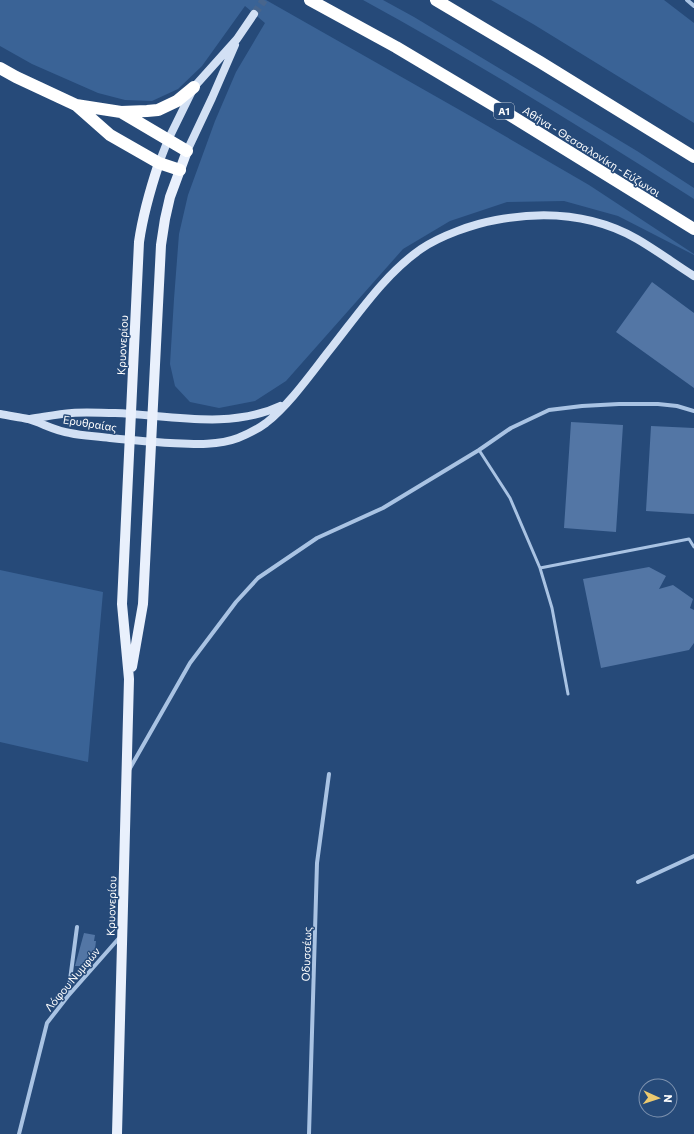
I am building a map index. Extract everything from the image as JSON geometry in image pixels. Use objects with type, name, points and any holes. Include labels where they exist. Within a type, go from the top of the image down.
[{"type":"highway","name":"Αθήνα - Θεσσαλονίκη - Εύζωνοι","points":[[310,0],[396,47],[505,112],[694,229]]},
{"type":"highway","points":[[436,0],[694,157]]},
{"type":"highway","points":[[0,68],[76,105],[121,112],[147,112],[158,110],[177,101],[194,87]]},
{"type":"highway","points":[[76,105],[110,135],[159,163],[180,170]]},
{"type":"highway","points":[[121,112],[187,151]]},
{"type":"main road","name":"Κρυονερίου","points":[[117,1134],[130,679],[122,604],[139,242],[143,216],[159,163],[168,140],[194,87],[237,39],[254,14]]},
{"type":"main road","name":"Κρυονερίου","points":[[130,679],[143,604],[161,245],[164,219],[170,197],[187,151],[212,98],[237,39]]},
{"type":"main road","name":"Ερυθραίας","points":[[0,414],[27,419],[69,433],[151,442],[188,444],[227,441],[253,431],[266,423],[287,402],[380,288],[404,263],[422,248],[464,228],[489,221],[540,215],[566,216],[590,220],[635,238],[694,276]]},
{"type":"main road","name":"Ερυθραίας","points":[[27,419],[72,413],[153,415],[202,419],[233,418],[267,412],[287,402]]},
{"type":"street","points":[[687,0],[694,6]]},
{"type":"street","points":[[127,774],[190,663],[236,602],[258,578],[316,538],[383,508],[511,428],[549,410],[612,404],[658,404],[677,406],[694,411]]},
{"type":"street","name":"Οδυσσέως","points":[[309,1134],[317,863],[328,774]]},
{"type":"street","points":[[638,882],[694,856]]},
{"type":"street","points":[[68,996],[77,927]]},
{"type":"street","name":"Λόφου Νυμφών","points":[[19,1134],[47,1023],[68,996],[123,933]]},
{"type":"lane","points":[[478,450],[510,498],[540,568],[552,608],[568,694]]},
{"type":"lane","points":[[540,568],[688,540],[694,547]]},
{"type":"shaded area","points":[[0,0],[266,0],[589,185],[694,255],[618,216],[564,201],[507,202],[450,221],[403,249],[286,381],[255,401],[219,408],[190,402],[175,386],[170,364],[179,234],[188,195],[215,121],[236,72],[265,23],[245,6],[202,66],[178,89],[152,101],[125,100],[98,93],[32,64],[0,46]]},
{"type":"shaded area","points":[[363,0],[383,0],[414,17],[637,151],[694,188],[694,199],[530,97]]},
{"type":"shaded area","points":[[491,0],[664,0],[694,23],[694,123],[533,24]]},
{"type":"shaded area","points":[[0,570],[103,592],[88,762],[0,742]]},
{"type":"building","points":[[652,282],[694,313],[694,388],[616,332]]},
{"type":"building","points":[[571,422],[623,425],[616,532],[564,528]]},
{"type":"building","points":[[651,426],[694,428],[694,514],[646,511]]},
{"type":"building","points":[[649,567],[666,576],[659,589],[673,585],[693,599],[690,608],[694,610],[694,643],[689,650],[601,668],[583,579]]},
{"type":"building","points":[[84,933],[95,935],[94,941],[96,941],[94,957],[91,957],[88,966],[75,966]]},
{"type":"tunnel","points":[[254,14],[264,0]]}]
